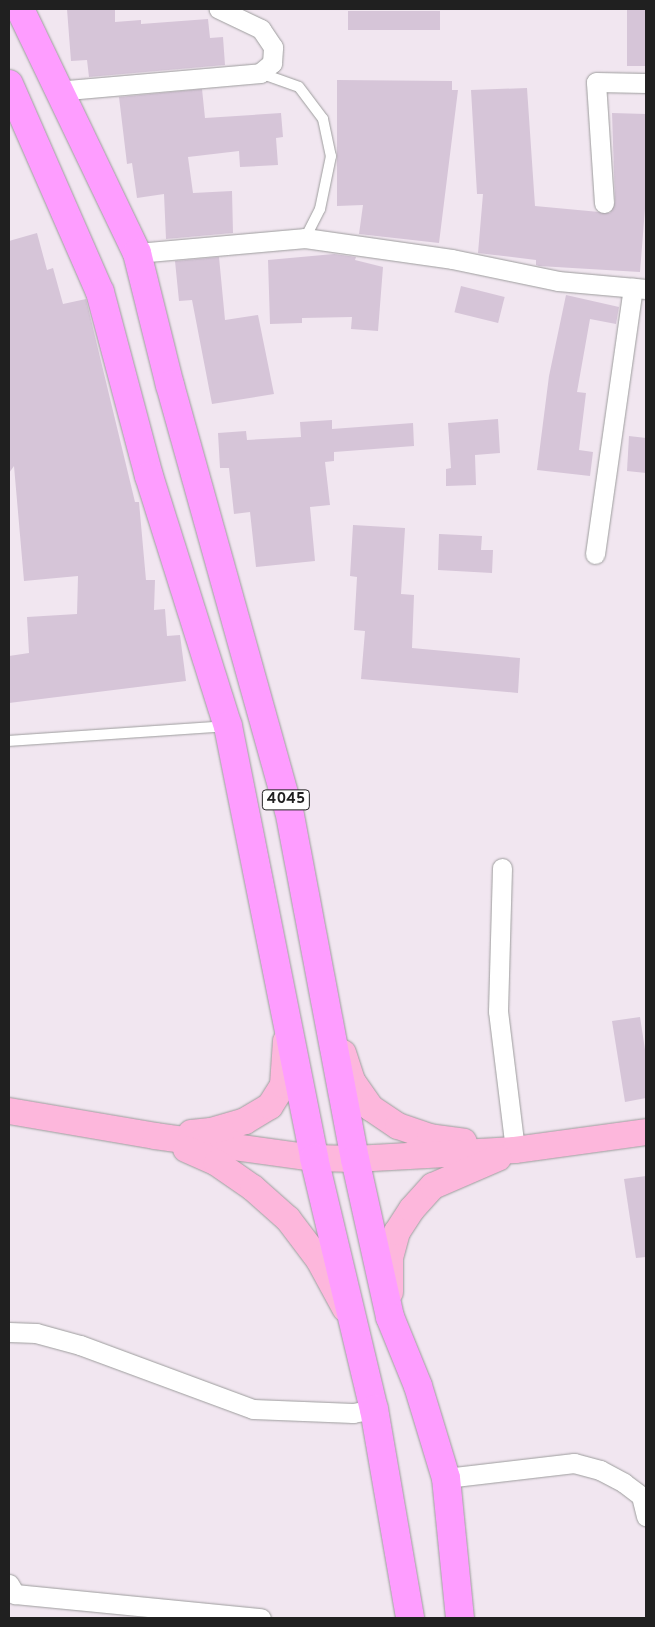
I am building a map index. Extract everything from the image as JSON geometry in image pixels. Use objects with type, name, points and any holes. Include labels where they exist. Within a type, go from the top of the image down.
[{"type":"main road","name":"4045","points":[[20,9],[56,91],[137,253],[170,385],[289,810],[355,1159],[390,1317],[418,1386],[446,1478],[460,1618]]},
{"type":"main road","name":"4045","points":[[9,84],[100,292],[150,476],[228,726],[314,1158],[374,1408],[410,1618]]},
{"type":"street","points":[[56,91],[260,73],[272,63],[273,47],[261,29],[219,9]]},
{"type":"street","points":[[604,203],[596,82],[646,83]]},
{"type":"street","points":[[137,253],[305,238],[452,259],[558,281],[640,288],[595,554]]},
{"type":"street","points":[[502,868],[498,1011],[515,1150]]},
{"type":"street","points":[[321,983],[352,1081],[371,1108],[398,1126],[430,1137],[515,1150]]},
{"type":"street","points":[[155,1136],[211,1132],[245,1121],[270,1106],[282,1085],[286,1066],[286,1018]]},
{"type":"street","points":[[9,1111],[155,1136],[314,1158],[355,1159],[515,1150],[646,1132]]},
{"type":"street","points":[[155,1136],[217,1163],[253,1188],[288,1219],[319,1260],[354,1326]]},
{"type":"street","points":[[390,1317],[390,1258],[397,1232],[412,1209],[433,1186],[515,1150]]},
{"type":"street","points":[[9,1332],[36,1333],[80,1345],[253,1409],[353,1413],[374,1408]]},
{"type":"street","points":[[446,1478],[574,1462],[600,1470],[624,1483],[641,1496],[646,1516]]},
{"type":"street","points":[[624,1483],[646,1482]]},
{"type":"street","points":[[9,1584],[16,1594],[261,1618]]},
{"type":"lane","points":[[260,73],[299,87],[323,119],[331,156],[320,210],[305,238]]},
{"type":"lane","points":[[9,741],[228,726]]},
{"type":"building","points":[[67,9],[115,9],[115,22],[141,20],[141,24],[208,19],[210,38],[223,37],[225,65],[89,77],[87,60],[71,61]]},
{"type":"building","points":[[627,9],[646,9],[646,66],[627,66]]},
{"type":"building","points":[[348,11],[440,11],[440,30],[348,30]]},
{"type":"building","points":[[337,80],[452,81],[452,90],[458,90],[439,243],[359,234],[363,205],[337,206]]},
{"type":"building","points":[[527,88],[535,206],[610,213],[615,202],[612,113],[646,114],[646,196],[640,272],[539,266],[536,265],[536,260],[478,253],[483,194],[477,194],[471,90]]},
{"type":"building","points":[[202,89],[205,118],[281,113],[283,137],[276,138],[278,165],[240,167],[239,151],[188,157],[193,193],[232,191],[233,233],[166,239],[164,194],[137,198],[132,163],[127,164],[119,97]]},
{"type":"building","points":[[37,233],[47,270],[53,268],[63,304],[86,299],[135,502],[139,502],[146,580],[155,580],[154,610],[165,609],[167,636],[180,635],[186,681],[9,703],[9,656],[29,653],[27,617],[77,614],[78,576],[24,581],[14,466],[9,473],[9,241]]},
{"type":"building","points":[[334,254],[356,257],[355,260],[383,267],[378,331],[351,329],[352,317],[302,318],[302,323],[270,324],[268,260]]},
{"type":"building","points":[[219,257],[225,320],[258,315],[274,394],[212,404],[192,300],[179,301],[175,261]]},
{"type":"building","points":[[461,286],[505,297],[498,323],[454,312]]},
{"type":"building","points":[[566,295],[619,307],[616,324],[590,319],[577,392],[586,393],[579,450],[593,452],[590,476],[537,470],[549,376]]},
{"type":"building","points":[[498,419],[500,453],[475,455],[476,485],[446,486],[446,469],[451,468],[448,423]]},
{"type":"building","points":[[332,420],[332,429],[413,423],[414,446],[334,452],[334,461],[325,462],[330,505],[310,507],[315,561],[256,567],[250,512],[234,514],[229,468],[220,468],[218,433],[246,431],[247,440],[301,437],[300,422]]},
{"type":"building","points":[[629,436],[646,438],[646,473],[627,471]]},
{"type":"building","points":[[353,525],[405,528],[401,594],[414,595],[412,648],[520,658],[518,693],[361,679],[365,631],[354,630],[357,577],[350,576]]},
{"type":"building","points":[[439,534],[482,536],[481,550],[493,550],[492,573],[438,570]]},
{"type":"building","points":[[640,1017],[646,1056],[646,1098],[625,1102],[612,1021]]},
{"type":"building","points":[[646,1176],[646,1257],[636,1258],[624,1179]]}]
